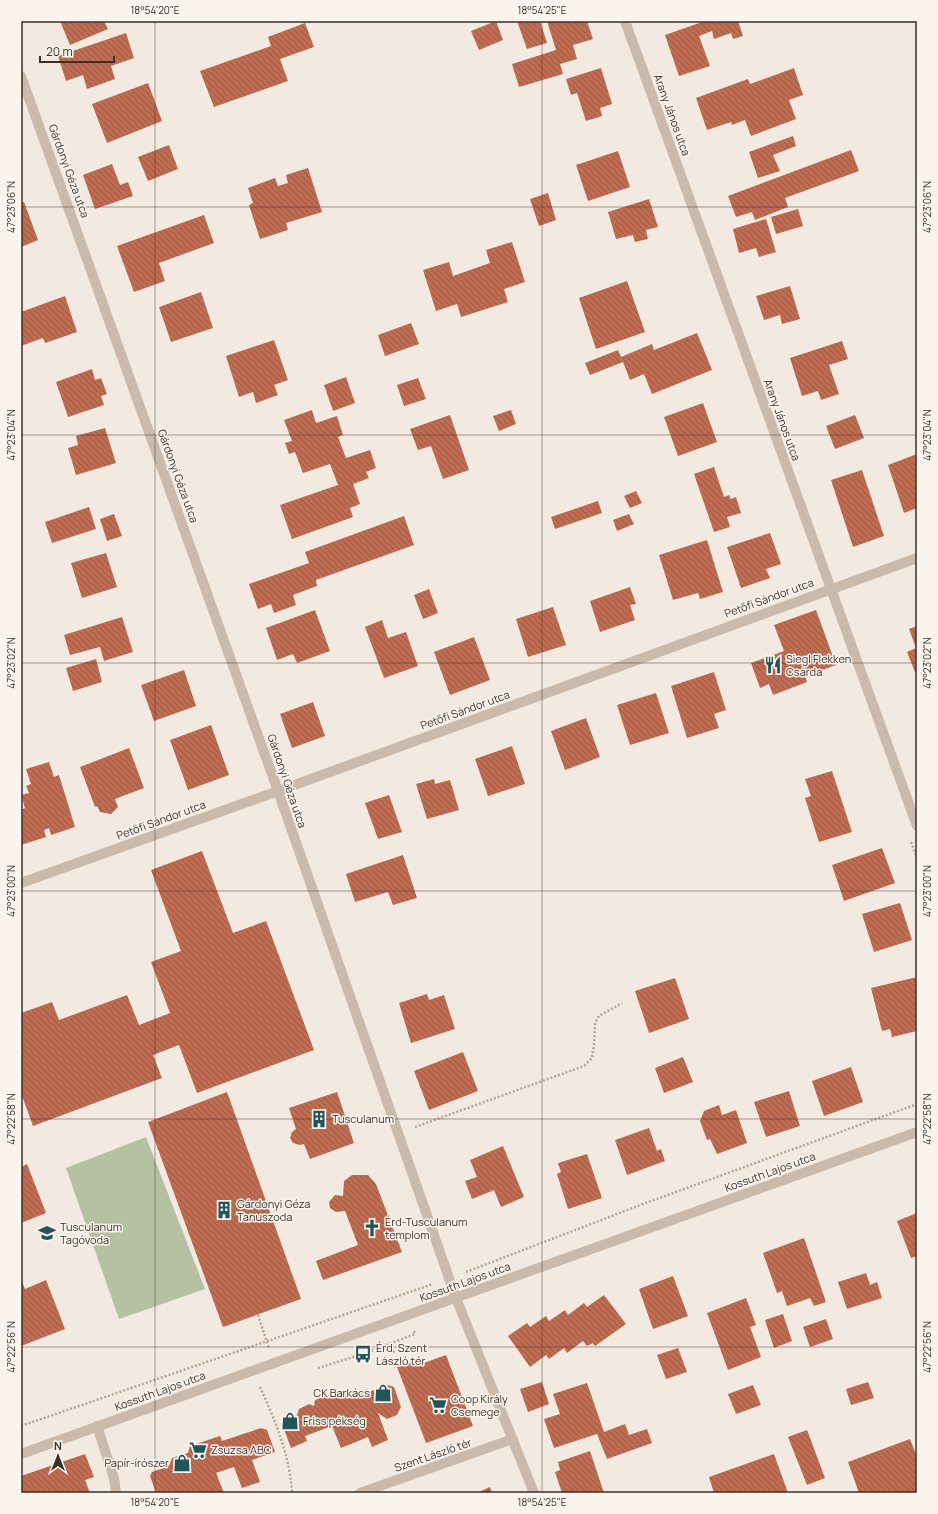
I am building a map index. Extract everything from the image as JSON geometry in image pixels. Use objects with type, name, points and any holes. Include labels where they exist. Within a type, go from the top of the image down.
[{"type":"street","name":"Arany János utca","points":[[625,21],[917,826]]},
{"type":"street","name":"Gárdonyi Géza utca","points":[[21,76],[278,791],[456,1298],[534,1493]]},
{"type":"street","name":"Petőfi Sándor utca","points":[[21,883],[917,558]]},
{"type":"street","name":"Kossuth Lajos utca","points":[[21,1454],[917,1132]]},
{"type":"street","points":[[97,1426],[114,1478],[116,1493]]},
{"type":"street","name":"Szent László tér","points":[[360,1493],[513,1439]]},
{"type":"path","points":[[431,1121],[584,1066],[592,1058],[596,1023],[599,1016],[622,1003]]},
{"type":"path","points":[[21,1426],[449,1278],[658,1199],[917,1104]]},
{"type":"path","points":[[258,1315],[274,1363]]},
{"type":"path","points":[[253,1371],[269,1406],[286,1454],[292,1493]]},
{"type":"green space","points":[[146,1137],[205,1289],[119,1319],[66,1168]]},
{"type":"building","points":[[60,21],[104,21],[108,29],[70,45]]},
{"type":"building","points":[[496,21],[503,40],[479,50],[471,31]]},
{"type":"building","points":[[517,21],[540,21],[547,43],[527,49]]},
{"type":"building","points":[[547,21],[587,21],[593,39],[573,45],[577,59],[560,64],[563,74],[519,87],[512,64],[556,50]]},
{"type":"building","points":[[705,21],[738,21],[743,36],[733,39],[731,33],[714,39],[712,31],[699,36],[710,66],[679,76],[665,35]]},
{"type":"building","points":[[305,23],[314,47],[280,59],[288,81],[214,107],[200,71],[271,46],[268,37]]},
{"type":"building","points":[[126,33],[134,58],[111,66],[115,79],[87,89],[83,75],[66,81],[58,56]]},
{"type":"building","points":[[601,68],[612,104],[600,108],[602,116],[586,121],[577,93],[571,95],[566,79]]},
{"type":"building","points":[[794,68],[803,95],[789,100],[796,119],[751,136],[745,120],[732,125],[731,122],[707,130],[696,98],[748,79],[750,84]]},
{"type":"building","points":[[148,83],[162,121],[107,143],[92,104]]},
{"type":"building","points":[[793,136],[796,146],[773,155],[780,171],[758,178],[749,152]]},
{"type":"building","points":[[169,145],[178,169],[148,181],[138,157]]},
{"type":"building","points":[[851,150],[859,171],[785,198],[788,207],[755,220],[752,212],[736,217],[728,196]]},
{"type":"building","points":[[618,151],[630,187],[588,201],[576,165]]},
{"type":"building","points":[[112,164],[120,185],[128,182],[133,196],[95,209],[83,175]]},
{"type":"building","points":[[308,168],[322,212],[286,223],[288,230],[260,239],[249,205],[253,203],[248,188],[275,178],[278,186],[288,183],[286,175]]},
{"type":"building","points":[[548,193],[556,220],[539,226],[530,199]]},
{"type":"building","points":[[649,199],[658,227],[646,230],[648,239],[635,242],[633,235],[616,239],[608,212]]},
{"type":"building","points":[[24,202],[38,240],[21,247],[21,203]]},
{"type":"building","points":[[798,209],[803,226],[776,234],[771,217]]},
{"type":"building","points":[[204,215],[214,243],[159,263],[165,281],[134,292],[117,246]]},
{"type":"building","points":[[766,219],[776,252],[759,257],[756,248],[739,253],[733,229]]},
{"type":"building","points":[[512,242],[525,282],[504,289],[508,302],[461,317],[457,304],[436,311],[423,270],[449,262],[453,276],[490,263],[486,250]]},
{"type":"building","points":[[627,281],[645,332],[596,349],[579,298]]},
{"type":"building","points":[[790,286],[800,319],[782,324],[780,315],[764,320],[756,296]]},
{"type":"building","points":[[201,292],[213,328],[171,342],[159,307]]},
{"type":"building","points":[[65,296],[77,332],[45,343],[43,338],[21,346],[21,312]]},
{"type":"building","points":[[411,323],[419,344],[385,356],[378,335]]},
{"type":"building","points":[[697,333],[712,370],[652,394],[644,374],[630,380],[623,362],[590,375],[585,363],[618,350],[621,357],[652,344],[654,350]]},
{"type":"building","points":[[274,340],[288,380],[274,385],[278,395],[256,403],[253,392],[239,397],[226,356]]},
{"type":"building","points":[[842,341],[848,359],[829,365],[839,394],[821,400],[818,391],[802,396],[790,358]]},
{"type":"building","points":[[92,369],[95,380],[101,378],[107,394],[101,396],[104,405],[68,417],[56,382]]},
{"type":"building","points":[[346,377],[355,403],[333,411],[324,385]]},
{"type":"building","points":[[418,378],[426,399],[404,406],[397,385]]},
{"type":"building","points":[[703,403],[717,442],[678,456],[664,417]]},
{"type":"building","points":[[312,410],[316,423],[337,416],[343,435],[338,437],[346,458],[370,450],[376,468],[366,472],[369,478],[353,484],[360,504],[350,508],[353,517],[292,539],[280,505],[338,485],[330,464],[303,473],[295,452],[289,454],[285,443],[292,441],[284,420]]},
{"type":"building","points":[[511,410],[516,424],[499,431],[493,416]]},
{"type":"building","points":[[450,415],[469,470],[443,479],[431,446],[418,450],[410,429]]},
{"type":"building","points":[[855,415],[864,438],[835,449],[826,426]]},
{"type":"building","points":[[105,428],[116,463],[76,475],[68,448],[78,445],[76,436]]},
{"type":"building","points":[[917,454],[917,508],[904,513],[888,465]]},
{"type":"building","points":[[714,467],[724,497],[729,495],[731,499],[736,497],[741,513],[727,517],[730,527],[714,532],[694,474]]},
{"type":"building","points":[[862,470],[884,536],[853,547],[831,480]]},
{"type":"building","points":[[636,491],[642,503],[630,508],[624,496]]},
{"type":"building","points":[[598,501],[602,513],[555,529],[551,517]]},
{"type":"building","points":[[89,507],[96,529],[52,543],[45,522]]},
{"type":"building","points":[[114,514],[122,536],[107,541],[100,519]]},
{"type":"building","points":[[629,514],[634,524],[617,531],[613,520]]},
{"type":"building","points":[[404,516],[414,545],[316,580],[317,586],[293,595],[296,605],[274,613],[271,604],[258,609],[249,584],[309,563],[305,552]]},
{"type":"building","points":[[770,533],[781,564],[766,569],[770,578],[741,588],[727,547]]},
{"type":"building","points":[[707,540],[723,592],[700,599],[698,593],[673,600],[659,555]]},
{"type":"building","points":[[106,553],[117,587],[82,598],[71,563]]},
{"type":"building","points":[[630,587],[636,604],[630,605],[635,620],[600,632],[590,601]]},
{"type":"building","points":[[429,589],[438,613],[423,619],[414,595]]},
{"type":"building","points":[[553,607],[566,645],[528,657],[516,619]]},
{"type":"building","points":[[315,610],[330,651],[297,663],[293,654],[277,660],[266,628]]},
{"type":"building","points":[[816,610],[836,665],[805,676],[807,682],[773,695],[769,684],[760,688],[751,663],[784,651],[774,625]]},
{"type":"building","points":[[122,617],[133,652],[104,661],[100,647],[70,655],[64,635]]},
{"type":"building","points":[[382,620],[388,638],[406,632],[418,666],[384,678],[365,627]]},
{"type":"building","points":[[917,626],[917,671],[915,672],[907,652],[916,648],[909,629]]},
{"type":"building","points":[[474,637],[490,680],[450,695],[434,652]]},
{"type":"building","points":[[96,659],[102,682],[73,691],[66,668]]},
{"type":"building","points":[[184,670],[196,706],[154,721],[141,685]]},
{"type":"building","points":[[714,672],[726,710],[714,714],[719,728],[687,738],[671,686]]},
{"type":"building","points":[[656,693],[669,733],[630,745],[617,705]]},
{"type":"building","points":[[313,702],[325,736],[292,748],[280,714]]},
{"type":"building","points":[[586,718],[600,757],[565,770],[551,731]]},
{"type":"building","points":[[211,725],[229,775],[188,790],[170,740]]},
{"type":"building","points":[[512,746],[525,784],[488,796],[475,759]]},
{"type":"building","points":[[129,748],[144,788],[115,799],[118,807],[111,814],[100,812],[97,806],[95,807],[80,767]]},
{"type":"building","points":[[49,762],[54,777],[59,775],[75,827],[51,835],[49,828],[44,830],[46,837],[21,845],[21,810],[25,808],[21,795],[29,793],[26,786],[31,784],[26,769]]},
{"type":"building","points":[[832,771],[852,832],[819,842],[805,798],[811,796],[805,779]]},
{"type":"building","points":[[434,779],[435,784],[450,780],[459,810],[427,819],[416,784]]},
{"type":"building","points":[[389,795],[402,832],[378,839],[365,803]]},
{"type":"building","points":[[882,848],[895,883],[844,901],[832,865]]},
{"type":"building","points":[[202,851],[233,933],[266,921],[314,1050],[197,1093],[179,1045],[153,1055],[162,1078],[33,1126],[21,1093],[21,1013],[52,1002],[59,1020],[127,995],[139,1025],[170,1013],[151,962],[181,951],[151,870]]},
{"type":"building","points":[[403,855],[417,898],[393,905],[388,892],[355,902],[346,874]]},
{"type":"building","points":[[900,903],[912,940],[874,952],[862,914]]},
{"type":"building","points":[[917,977],[917,1031],[892,1037],[890,1029],[882,1031],[871,988]]},
{"type":"building","points":[[675,978],[689,1019],[649,1033],[635,991]]},
{"type":"building","points":[[427,994],[429,1000],[444,995],[455,1029],[411,1043],[399,1003]]},
{"type":"building","points":[[463,1052],[478,1091],[429,1110],[414,1071]]},
{"type":"building","points":[[683,1057],[693,1082],[664,1093],[655,1068]]},
{"type":"building","points":[[851,1067],[863,1102],[824,1116],[812,1081]]},
{"type":"building","points":[[789,1091],[800,1126],[766,1137],[754,1102]]},
{"type":"building","name":"Gárdonyi Géza Tanuszoda","points":[[227,1092],[301,1299],[223,1327],[148,1122]]},
{"type":"building","name":"Tusculanum","points":[[337,1092],[354,1143],[310,1159],[304,1144],[300,1145],[293,1143],[290,1138],[292,1132],[296,1129],[289,1108]]},
{"type":"building","points":[[719,1105],[722,1115],[736,1110],[747,1143],[717,1154],[710,1139],[707,1140],[700,1121],[704,1111]]},
{"type":"building","points":[[649,1128],[657,1151],[661,1149],[665,1161],[627,1175],[615,1140]]},
{"type":"building","points":[[503,1146],[524,1197],[501,1207],[494,1190],[472,1199],[465,1181],[477,1177],[470,1160]]},
{"type":"building","points":[[587,1154],[602,1198],[568,1209],[557,1174],[561,1172],[558,1163]]},
{"type":"building","name":"Tusculanum Tagóvoda","points":[[27,1164],[46,1213],[21,1223],[21,1167]]},
{"type":"building","name":"Érd-Tusculanum templom","points":[[352,1175],[368,1175],[376,1184],[402,1252],[323,1280],[316,1261],[358,1245],[345,1211],[336,1212],[330,1208],[329,1202],[335,1195],[343,1196],[344,1181]]},
{"type":"building","points":[[917,1213],[917,1256],[911,1258],[897,1221]]},
{"type":"building","points":[[804,1238],[826,1302],[814,1306],[810,1298],[787,1306],[782,1291],[777,1293],[763,1253]]},
{"type":"building","points":[[866,1273],[870,1285],[877,1282],[882,1298],[847,1309],[838,1282]]},
{"type":"building","points":[[673,1276],[688,1316],[653,1329],[639,1289]]},
{"type":"building","points":[[21,1279],[25,1289],[46,1280],[65,1329],[21,1346]]},
{"type":"building","points":[[604,1295],[626,1324],[595,1346],[593,1343],[587,1346],[583,1341],[567,1353],[564,1348],[549,1359],[546,1355],[530,1367],[508,1336],[527,1323],[530,1327],[546,1316],[549,1321],[565,1310],[568,1315],[584,1303],[587,1307]]},
{"type":"building","points":[[746,1298],[756,1325],[750,1327],[761,1357],[728,1370],[707,1313]]},
{"type":"building","points":[[783,1314],[792,1341],[774,1348],[765,1320]]},
{"type":"building","points":[[826,1319],[833,1339],[810,1347],[803,1327]]},
{"type":"building","points":[[678,1348],[687,1372],[666,1379],[657,1355]]},
{"type":"building","name":"Coop Király Csemege","points":[[446,1355],[473,1426],[426,1443],[397,1367],[419,1359],[421,1364]]},
{"type":"building","points":[[542,1382],[549,1404],[528,1412],[520,1389]]},
{"type":"building","points":[[868,1382],[874,1398],[851,1405],[846,1389]]},
{"type":"building","points":[[587,1383],[604,1432],[625,1424],[629,1435],[647,1429],[652,1443],[607,1459],[597,1434],[554,1448],[544,1419],[560,1414],[553,1394]]},
{"type":"building","points":[[387,1385],[394,1387],[401,1407],[397,1415],[387,1419],[378,1413],[388,1440],[372,1447],[368,1437],[341,1448],[332,1426],[305,1436],[307,1441],[291,1448],[282,1424],[285,1418],[290,1416],[296,1418],[299,1409],[309,1404],[314,1406],[315,1400],[328,1395],[332,1398],[349,1391],[351,1396],[367,1389],[369,1392]]},
{"type":"building","points":[[753,1385],[761,1405],[736,1414],[728,1394]]},
{"type":"building","points":[[261,1428],[267,1430],[275,1452],[252,1460],[260,1482],[242,1488],[234,1467],[216,1473],[224,1493],[156,1493],[150,1476],[152,1472],[169,1466],[172,1458],[188,1453],[190,1446],[220,1436],[222,1441]]},
{"type":"building","points":[[807,1430],[825,1478],[807,1485],[788,1437]]},
{"type":"building","points":[[910,1439],[917,1457],[917,1493],[859,1493],[848,1462]]},
{"type":"building","points":[[590,1451],[604,1493],[562,1493],[555,1472],[560,1470],[558,1462]]},
{"type":"building","points":[[85,1454],[94,1477],[85,1480],[90,1493],[21,1493],[21,1476]]},
{"type":"building","points":[[774,1454],[788,1493],[714,1493],[709,1477]]},
{"type":"building","points":[[490,1487],[492,1493],[477,1493]]},
{"type":"place","name":"Siegl Flekken Csárda","points":[[773,665]]},
{"type":"place","name":"Tusculanum","points":[[319,1119]]},
{"type":"place","name":"Gárdonyi Géza Tanuszoda","points":[[224,1210]]},
{"type":"place","name":"Érd-Tusculanum templom","points":[[372,1228]]},
{"type":"place","name":"Tusculanum Tagóvoda","points":[[47,1233]]},
{"type":"place","name":"Érd, Szent László tér","points":[[363,1354]]},
{"type":"place","name":"CK Barkács","points":[[383,1393]]},
{"type":"place","name":"Coop Király Csemege","points":[[438,1405]]},
{"type":"place","name":"Friss pékség","points":[[290,1421]]},
{"type":"place","name":"Zsuzsa ABC","points":[[198,1450]]},
{"type":"place","name":"Papír-írószer","points":[[182,1463]]}]
